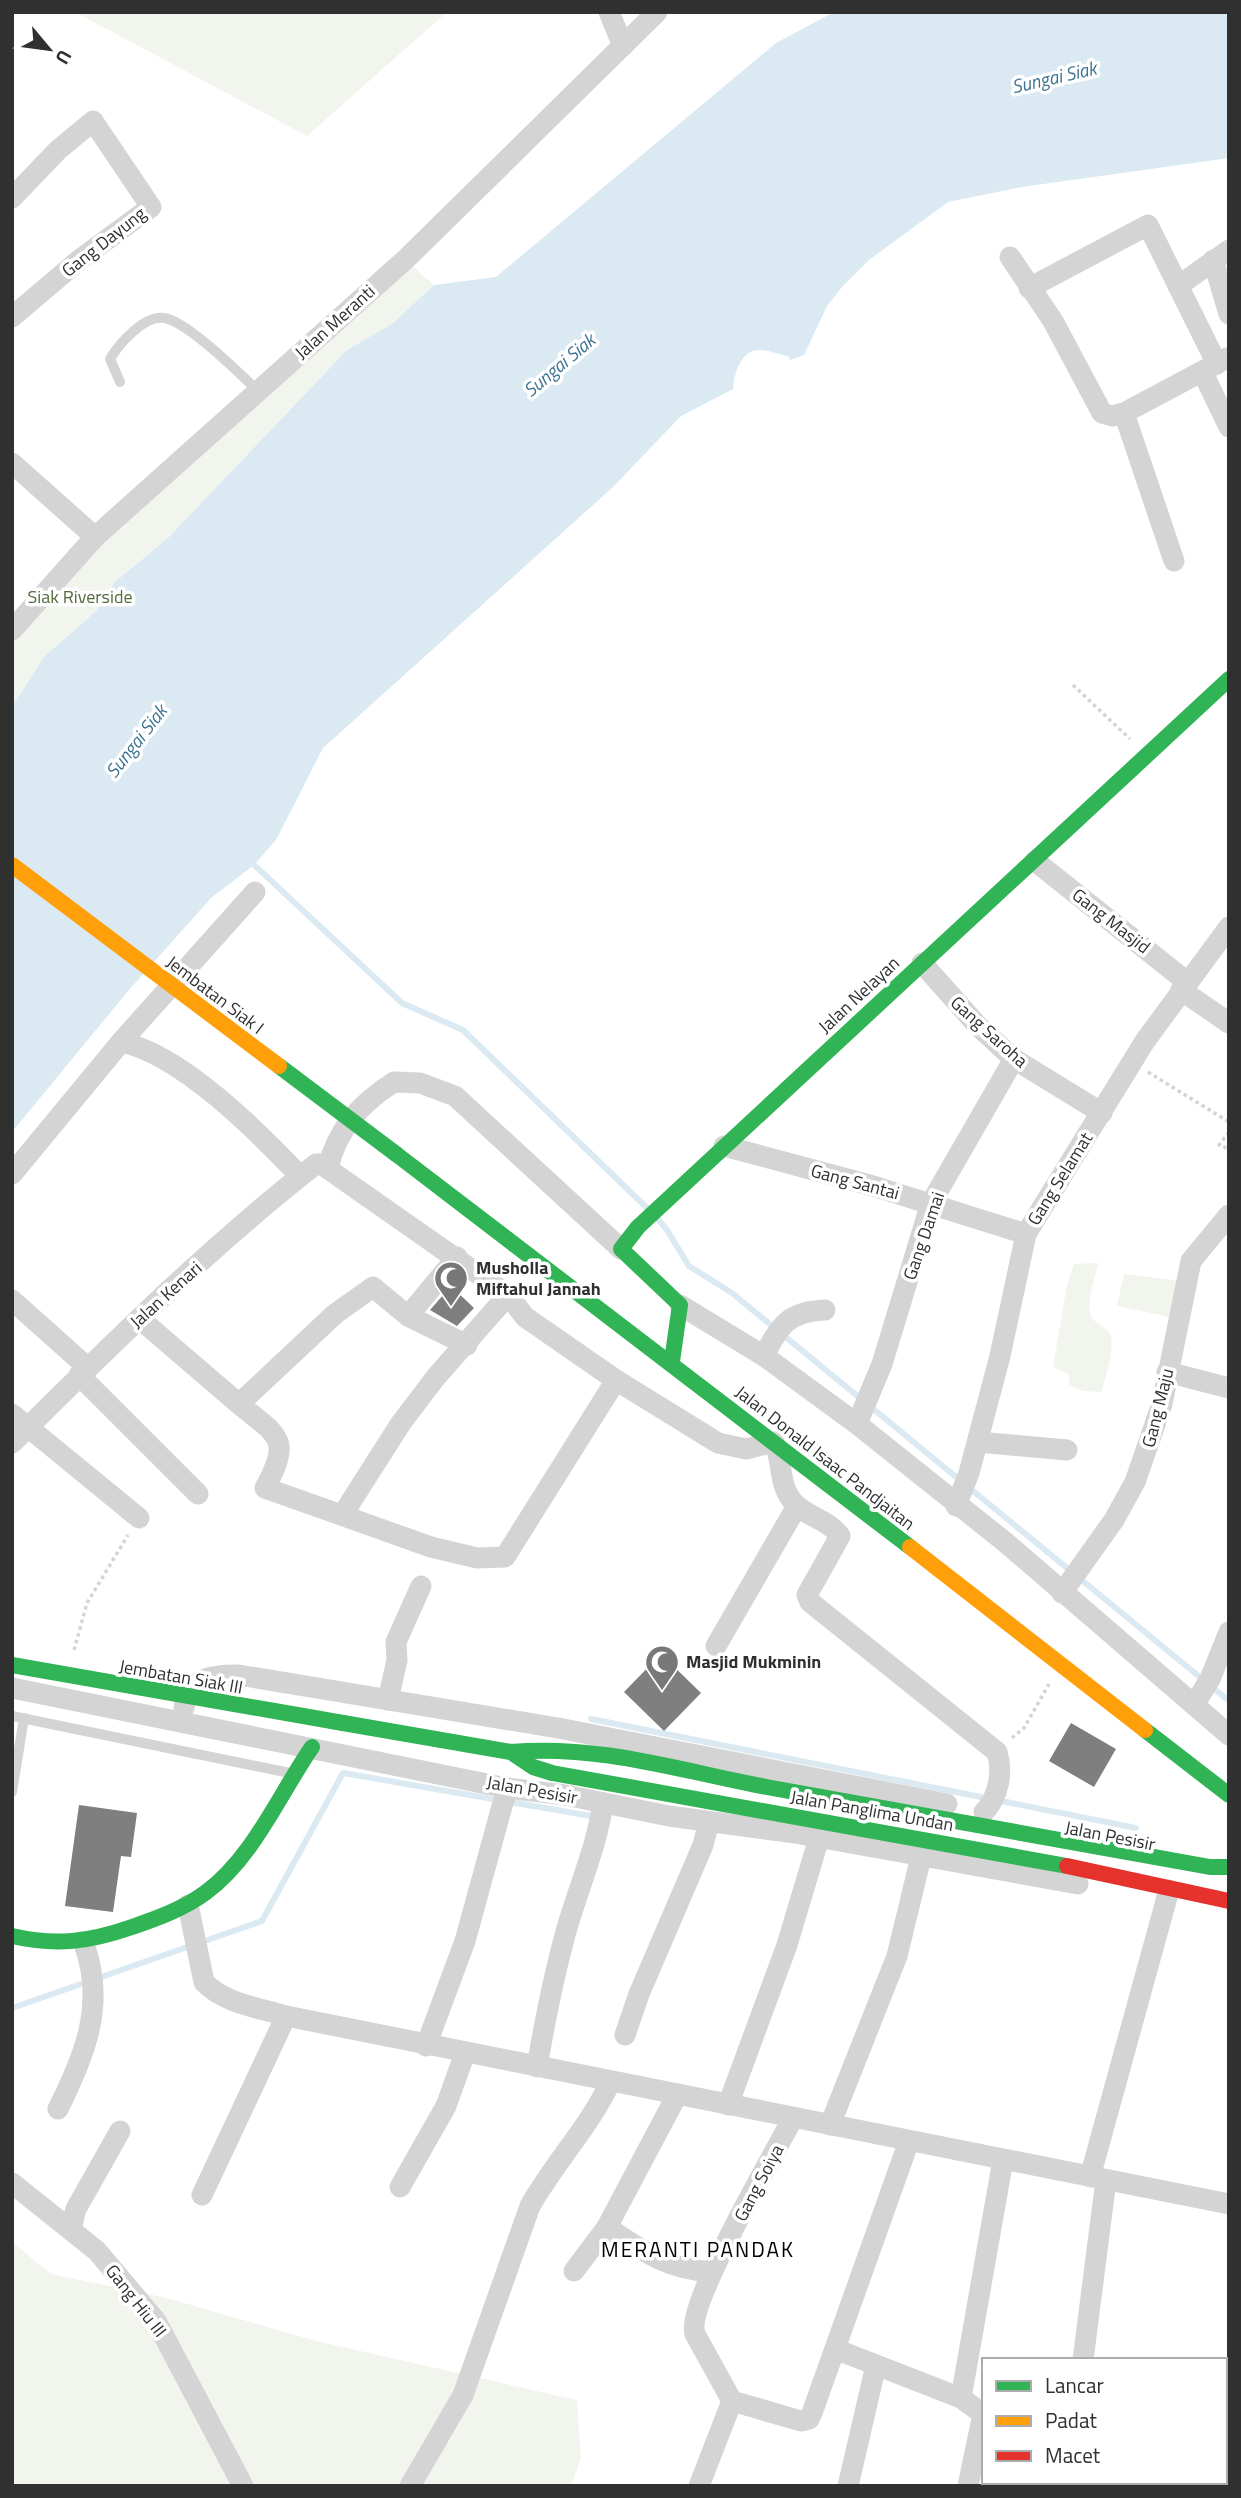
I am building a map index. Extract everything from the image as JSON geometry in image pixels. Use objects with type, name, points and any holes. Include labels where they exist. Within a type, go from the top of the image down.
[{"type":"main road","name":"Jalan Nelayan","points":[[621,1249],[660,1204],[1035,861],[1229,679]]},
{"type":"main road","name":"Jembatan Siak I","points":[[12,865],[396,1154]]},
{"type":"main road","name":"Jalan Donald Isaac Pandjaitan","points":[[396,1154],[672,1361],[862,1513],[1229,1795]]},
{"type":"main road","points":[[621,1249],[680,1305],[672,1361]]},
{"type":"main road","name":"Jembatan Siak III","points":[[12,1665],[146,1691],[343,1723]]},
{"type":"main road","name":"Jalan Panglima Undan","points":[[343,1723],[511,1752],[540,1748],[580,1749],[757,1775]]},
{"type":"main road","points":[[12,1936],[38,1942],[84,1944],[191,1914],[258,1833],[312,1747]]},
{"type":"main road","name":"Jalan Panglima Undan","points":[[511,1752],[533,1767],[552,1773],[876,1840],[1052,1863],[1229,1901]]},
{"type":"main road","name":"Jalan Panglima Undan","points":[[803,1784],[1056,1840],[1219,1867]]},
{"type":"main road","points":[[1052,1863],[1056,1840]]},
{"type":"street","points":[[609,12],[623,46]]},
{"type":"street","name":"Jalan Meranti","points":[[12,630],[95,537],[406,259],[657,12]]},
{"type":"street","name":"Gang Dayung","points":[[12,198],[58,150],[93,121],[151,207],[78,261],[12,317]]},
{"type":"street","points":[[1029,288],[1148,225],[1216,365],[1229,426]]},
{"type":"street","points":[[1178,286],[1221,255],[1229,314]]},
{"type":"street","points":[[1010,257],[1053,321],[1102,413],[1112,416],[1124,413],[1216,365]]},
{"type":"street","points":[[1124,413],[1174,561]]},
{"type":"street","points":[[12,463],[95,537]]},
{"type":"street","name":"Gang Masjid","points":[[1035,861],[1229,1023]]},
{"type":"street","points":[[12,1174],[121,1042],[255,892]]},
{"type":"street","name":"Gang Selamat","points":[[960,1501],[970,1473],[1000,1356],[1026,1234],[1132,1061],[1229,927]]},
{"type":"street","name":"Gang Saroha","points":[[922,963],[978,1026],[1014,1059],[1102,1113]]},
{"type":"street","points":[[121,1042],[149,1050],[176,1067],[259,1133],[300,1176]]},
{"type":"street","name":"Gang Damai","points":[[861,1419],[931,1203],[1014,1059]]},
{"type":"street","points":[[621,1249],[455,1096],[420,1083],[394,1082],[352,1117],[338,1134],[328,1168],[509,1295],[526,1317],[616,1380],[718,1443],[747,1449],[774,1442],[781,1480],[797,1506],[825,1522],[840,1536],[807,1595],[810,1602],[998,1752],[1000,1762],[992,1799]]},
{"type":"street","name":"Gang Santai","points":[[724,1146],[931,1203],[1026,1234]]},
{"type":"street","name":"Jalan Kenari","points":[[12,1443],[20,1421],[83,1371],[300,1176],[316,1164],[328,1168]]},
{"type":"street","name":"Gang Maju","points":[[1072,1580],[1135,1482],[1150,1444],[1191,1261],[1229,1215]]},
{"type":"street","points":[[408,1316],[457,1257]]},
{"type":"street","points":[[239,1404],[288,1355],[361,1293],[373,1287],[408,1316],[467,1345]]},
{"type":"street","points":[[343,1514],[401,1423],[436,1377],[509,1295]]},
{"type":"street","points":[[12,1300],[83,1371],[198,1494]]},
{"type":"street","points":[[680,1305],[768,1348],[861,1419],[960,1501],[1004,1542],[1072,1580],[1202,1692],[1229,1735]]},
{"type":"street","points":[[768,1348],[786,1322],[803,1311],[825,1310]]},
{"type":"street","points":[[140,1319],[270,1430],[281,1447],[280,1460],[265,1488],[431,1548],[477,1558],[505,1557],[616,1380]]},
{"type":"street","points":[[1167,1371],[1229,1388]]},
{"type":"street","points":[[20,1421],[139,1518]]},
{"type":"street","points":[[978,1442],[1067,1450]]},
{"type":"street","points":[[797,1506],[821,1502],[862,1513]]},
{"type":"street","points":[[716,1646],[797,1506]]},
{"type":"street","points":[[388,1700],[397,1660],[396,1642],[421,1586]]},
{"type":"street","points":[[1202,1692],[1229,1632]]},
{"type":"street","name":"Jalan Pesisir","points":[[187,1725],[184,1706],[187,1692],[197,1681],[218,1675],[239,1675],[388,1700],[803,1784],[992,1799],[1185,1850],[1219,1867]]},
{"type":"street","name":"Jalan Pesisir","points":[[12,1688],[187,1725],[312,1747],[506,1791],[601,1817],[817,1847],[876,1840],[920,1864],[1135,1891],[1165,1889]]},
{"type":"street","points":[[426,2046],[465,1941],[506,1791]]},
{"type":"street","points":[[537,2067],[567,1928],[601,1817]]},
{"type":"street","points":[[625,2035],[639,1994],[706,1832]]},
{"type":"street","points":[[728,2105],[817,1847]]},
{"type":"street","points":[[830,2125],[897,1956],[920,1864]]},
{"type":"street","points":[[1083,2358],[1098,2178],[1165,1889]]},
{"type":"street","points":[[191,1914],[202,1977],[211,1989],[236,2001],[286,2016],[1229,2204]]},
{"type":"street","points":[[58,2109],[93,2014],[95,1990],[92,1965],[84,1944]]},
{"type":"street","points":[[202,2195],[286,2016]]},
{"type":"street","points":[[400,2187],[446,2106],[464,2053]]},
{"type":"street","points":[[410,2486],[463,2395],[530,2206],[547,2177],[589,2123],[611,2081]]},
{"type":"street","points":[[574,2271],[607,2227],[677,2095]]},
{"type":"street","name":"Gang Soiya","points":[[732,2401],[693,2329],[695,2314],[712,2272],[793,2118]]},
{"type":"street","points":[[71,2229],[76,2209],[120,2131]]},
{"type":"street","points":[[699,2486],[732,2401],[806,2421],[812,2413],[909,2141]]},
{"type":"street","points":[[961,2398],[1003,2160]]},
{"type":"street","name":"Gang Hiu III","points":[[12,2183],[97,2251],[156,2321],[241,2485]]},
{"type":"street","points":[[607,2227],[667,2264],[685,2270],[712,2272]]},
{"type":"street","points":[[835,2349],[961,2398],[982,2414]]},
{"type":"street","points":[[848,2486],[876,2365]]},
{"type":"street","points":[[968,2486],[982,2420]]},
{"type":"lane","points":[[120,382],[110,359],[117,346],[152,319],[162,317],[172,320],[207,345],[258,391]]},
{"type":"lane","points":[[12,1716],[293,1774]]},
{"type":"lane","points":[[12,1792],[24,1718]]},
{"type":"path","points":[[1073,685],[1147,755]]},
{"type":"path","points":[[1132,1061],[1229,1122]]},
{"type":"path","points":[[1229,1132],[1219,1145],[1229,1149]]},
{"type":"path","points":[[73,1653],[87,1603],[139,1518]]},
{"type":"path","points":[[998,1752],[1024,1728],[1059,1664]]},
{"type":"green space","points":[[75,12],[447,12],[307,136]]},
{"type":"green space","name":"Siak Riverside","points":[[409,263],[434,285],[392,324],[347,350],[168,538],[115,582],[96,611],[44,657],[12,707],[12,642],[100,543]]},
{"type":"green space","points":[[1098,1263],[1090,1299],[1090,1313],[1094,1321],[1108,1331],[1112,1344],[1102,1392],[1083,1391],[1070,1385],[1068,1374],[1053,1367],[1067,1285],[1074,1264]]},
{"type":"green space","points":[[1124,1274],[1182,1281],[1175,1318],[1117,1306]]},
{"type":"green space","points":[[12,2242],[51,2274],[167,2298],[316,2341],[577,2400],[581,2458],[571,2486],[12,2486]]},
{"type":"water","name":"Sungai Siak","points":[[834,12],[1229,12],[1229,158],[1022,187],[948,202],[869,260],[842,287],[827,306],[804,355],[790,360],[788,356],[763,350],[753,351],[743,358],[733,389],[681,416],[613,487],[323,748],[276,840],[254,865],[211,898],[128,991],[12,1132],[12,707],[44,657],[96,611],[115,582],[168,538],[347,350],[392,324],[434,285],[496,277],[776,43]]},
{"type":"building","name":"Musholla Miftahul Jannah","points":[[451,1286],[474,1308],[457,1326],[430,1310]]},
{"type":"building","name":"Masjid Mukminin","points":[[661,1654],[701,1693],[664,1731],[624,1692]]},
{"type":"building","points":[[1071,1723],[1116,1749],[1094,1787],[1049,1761]]},
{"type":"building","points":[[79,1805],[137,1813],[131,1857],[121,1856],[113,1912],[65,1906]]},
{"type":"waterway","points":[[250,861],[402,1003],[463,1030],[648,1209]]},
{"type":"waterway","points":[[658,1219],[689,1266],[732,1293],[1229,1701]]},
{"type":"waterway","points":[[591,1719],[1136,1828]]},
{"type":"waterway","points":[[12,2008],[262,1921],[343,1773],[591,1816]]},
{"type":"traffic: fast","points":[[672,1361],[680,1305],[621,1249],[638,1227],[1229,679]]},
{"type":"traffic: fast","points":[[279,1066],[396,1154]]},
{"type":"traffic: fast","points":[[396,1154],[910,1547]]},
{"type":"traffic: fast","points":[[12,1665],[343,1723]]},
{"type":"traffic: fast","points":[[343,1723],[511,1752],[533,1767],[552,1773],[1067,1866]]},
{"type":"traffic: fast","points":[[1145,1730],[1229,1795]]},
{"type":"traffic: fast","points":[[12,1936],[58,1942],[87,1939],[161,1917],[197,1899],[222,1879],[251,1844],[312,1747]]},
{"type":"traffic: fast","points":[[511,1752],[577,1752],[642,1761],[991,1828],[1210,1867],[1229,1867]]},
{"type":"traffic: slow","points":[[12,865],[279,1066]]},
{"type":"traffic: slow","points":[[910,1547],[1145,1730]]},
{"type":"traffic: jam","points":[[1067,1866],[1229,1901]]},
{"type":"place","name":"Musholla Miftahul Jannah","points":[[451,1308]]},
{"type":"place","name":"Masjid Mukminin","points":[[662,1692]]},
{"type":"district","name":"MERANTI PANDAK","points":[[698,2250]]}]
